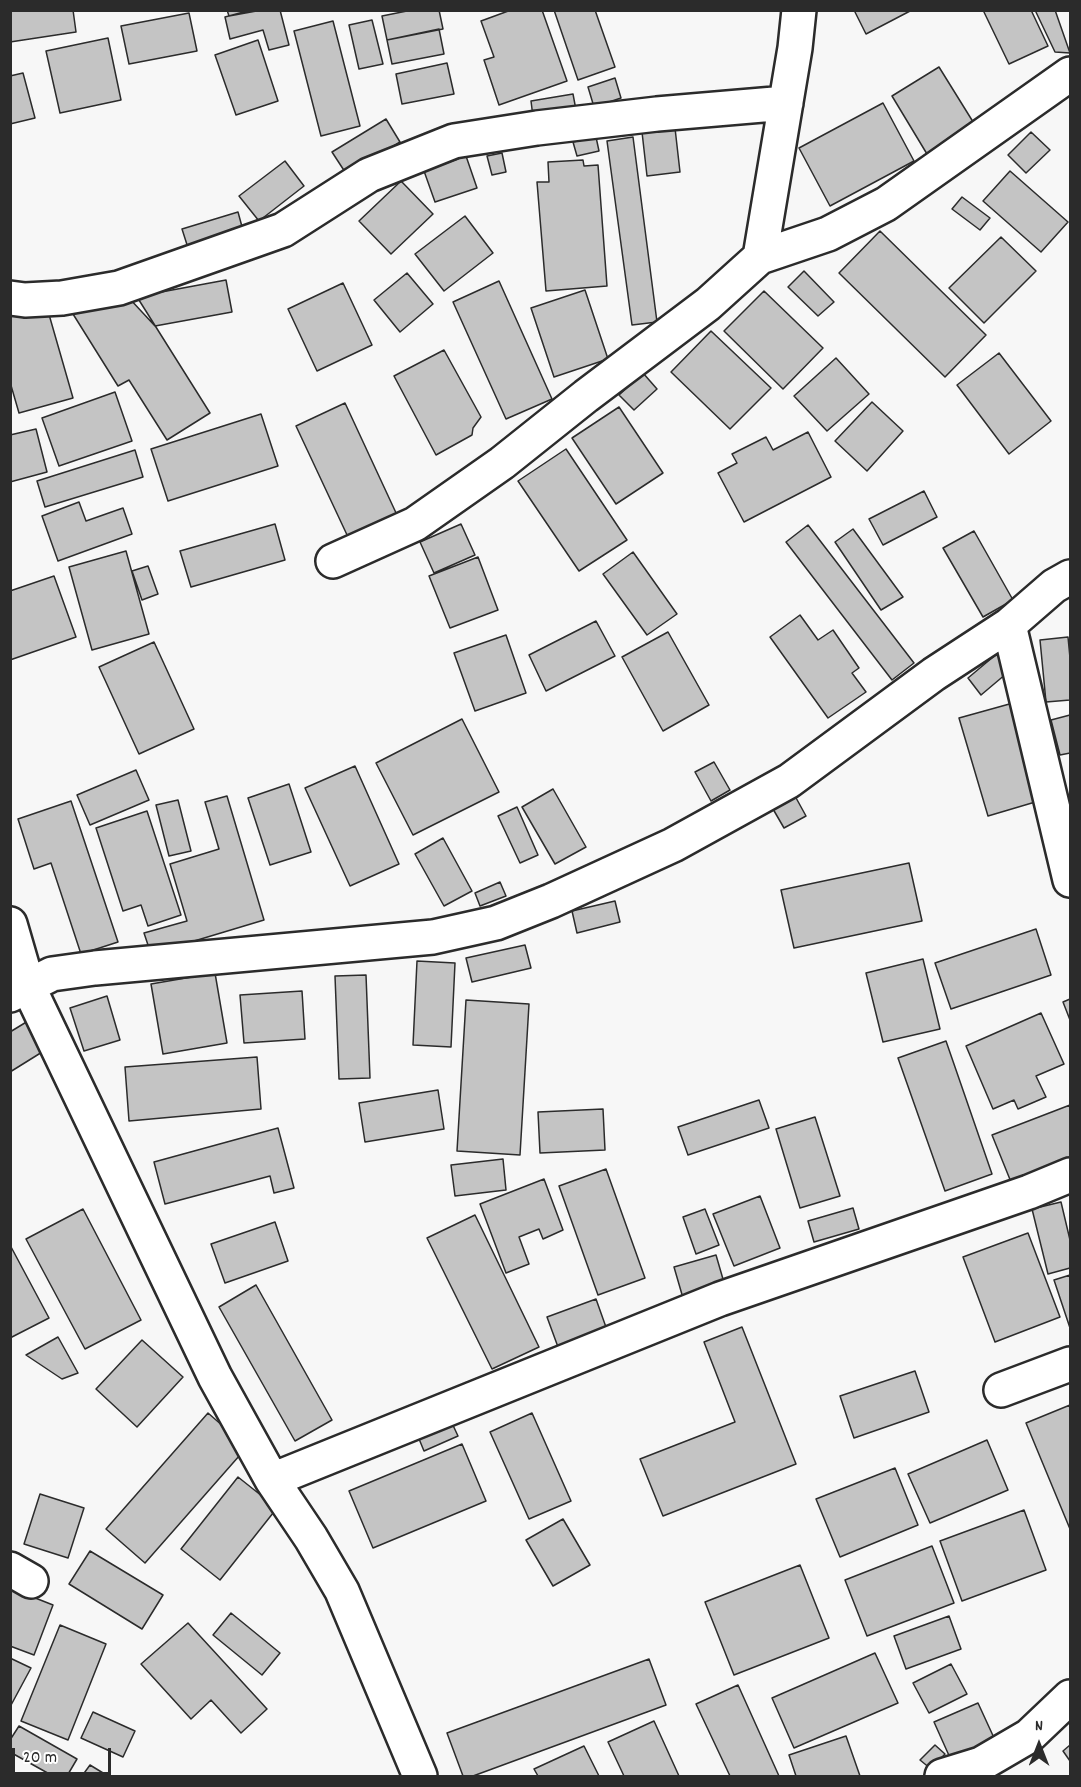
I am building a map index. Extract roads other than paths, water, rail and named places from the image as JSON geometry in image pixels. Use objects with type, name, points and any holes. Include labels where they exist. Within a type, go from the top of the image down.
[{"type":"street","points":[[760,257],[799,10]]},
{"type":"street","points":[[333,561],[415,524],[502,463],[708,304],[760,257],[828,234],[886,204],[1071,74]]},
{"type":"street","points":[[10,298],[25,300],[62,298],[119,288],[283,230],[369,174],[454,141],[537,128],[657,114],[786,103]]},
{"type":"street","points":[[19,991],[52,974],[94,968],[433,937],[496,923],[551,901],[673,845],[789,781],[934,674],[1009,625],[1054,586],[1071,577]]},
{"type":"street","points":[[1009,625],[1071,880]]},
{"type":"street","points":[[10,924],[19,991],[215,1377],[272,1480],[311,1538],[342,1591],[420,1776]]},
{"type":"street","points":[[272,1480],[720,1299],[1029,1192],[1071,1175]]},
{"type":"street","points":[[1001,1390],[1071,1364]]},
{"type":"street","points":[[942,1776],[981,1764],[1029,1736],[1071,1697]]}]
